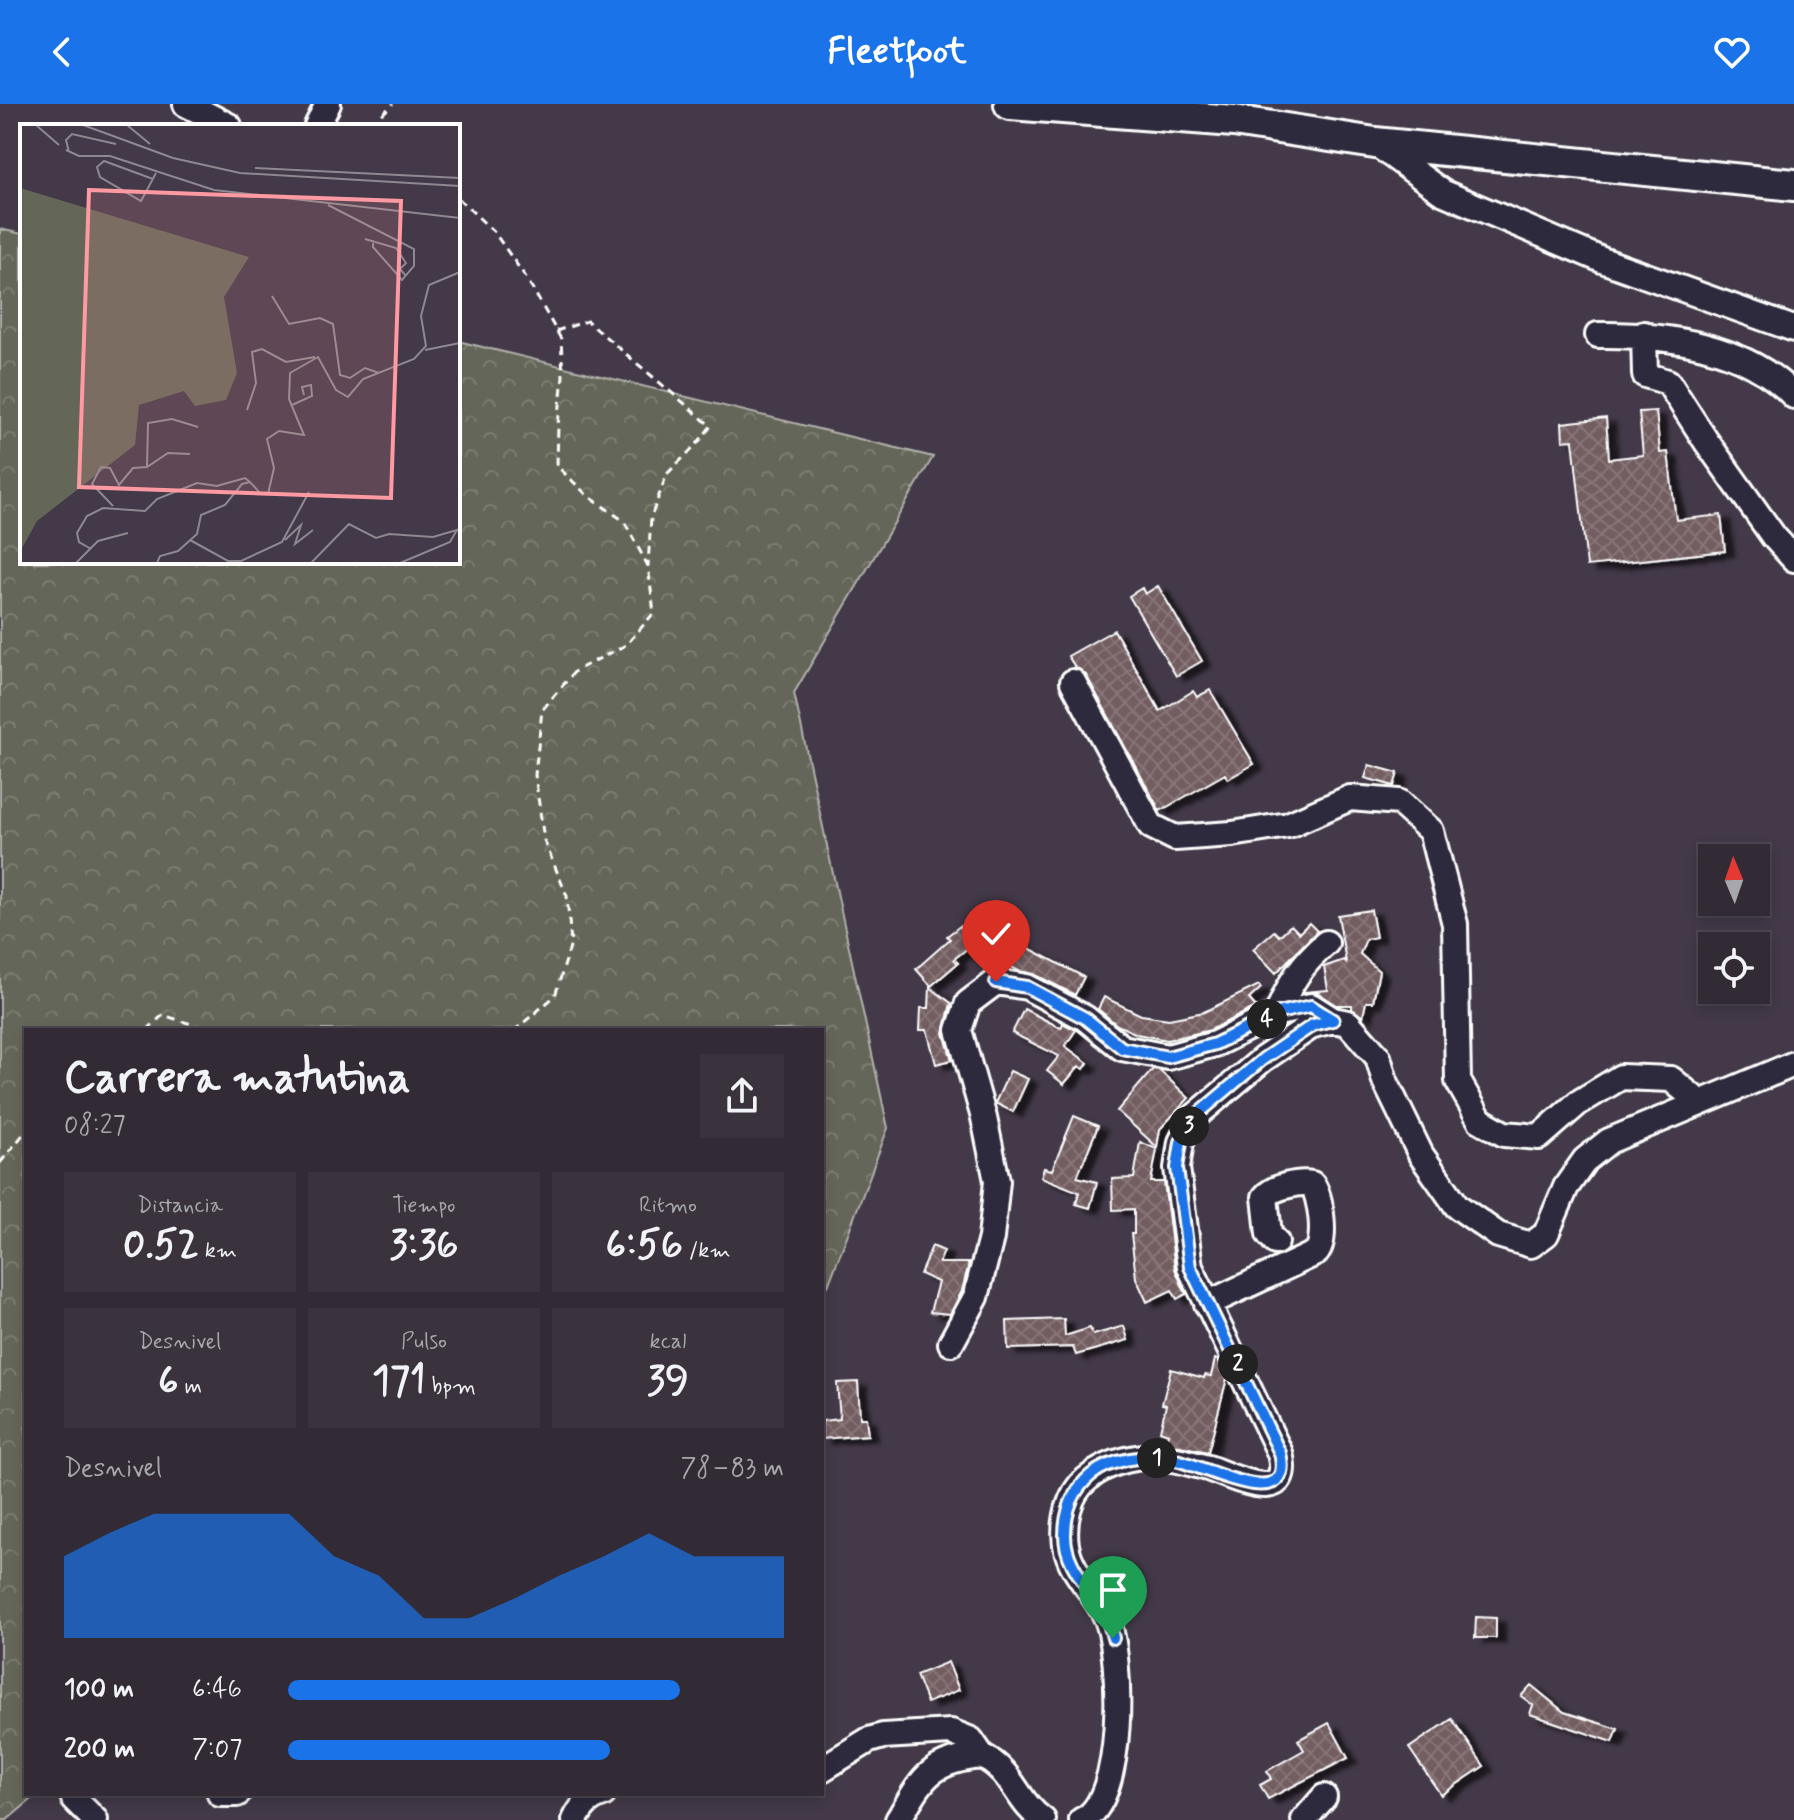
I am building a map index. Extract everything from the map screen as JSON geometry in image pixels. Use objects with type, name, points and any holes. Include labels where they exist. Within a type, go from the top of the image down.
[{"type":"main road","points":[[1010,104],[1234,121],[1375,143],[1794,185]]},
{"type":"street","points":[[186,104],[225,124]]},
{"type":"street","points":[[318,124],[328,104]]},
{"type":"street","points":[[1375,143],[1442,192],[1602,260],[1794,329]]},
{"type":"street","points":[[1598,335],[1644,334],[1734,356],[1778,379],[1794,396]]},
{"type":"street","points":[[1644,334],[1645,375],[1668,382],[1714,453],[1774,537],[1794,559]]},
{"type":"street","points":[[1073,682],[1151,826],[1175,838],[1232,834],[1288,825],[1350,798],[1399,802],[1431,831],[1455,924],[1458,1081],[1480,1120],[1504,1134],[1539,1137],[1578,1103],[1621,1077],[1671,1079],[1700,1103]]},
{"type":"street","points":[[1278,1013],[1289,984],[1305,962],[1326,943]]},
{"type":"street","points":[[951,1343],[976,1297],[991,1238],[997,1181],[984,1118],[959,1030],[968,1003],[996,982],[1027,987],[1085,1018],[1122,1048],[1168,1057],[1215,1044],[1278,1013],[1311,1006],[1333,1020],[1348,1023],[1378,1057],[1385,1081],[1421,1155],[1457,1206],[1498,1235],[1531,1245],[1546,1234],[1566,1187],[1585,1160],[1609,1141],[1794,1064]]},
{"type":"street","points":[[1082,1820],[1090,1817],[1104,1794],[1112,1768],[1116,1741],[1118,1666],[1106,1616],[1075,1571],[1068,1554],[1065,1535],[1069,1505],[1081,1483],[1102,1466],[1139,1458],[1171,1458],[1243,1483],[1264,1485],[1278,1481],[1282,1475],[1280,1453],[1190,1267],[1177,1168],[1181,1142],[1193,1118],[1263,1059],[1313,1025],[1333,1020]]},
{"type":"street","points":[[1207,1304],[1316,1253],[1323,1238],[1316,1190],[1312,1184],[1304,1182],[1269,1191],[1265,1197],[1269,1234],[1276,1242]]},
{"type":"street","points":[[824,1768],[869,1740],[883,1736],[951,1732],[971,1740],[982,1756],[1006,1772],[1022,1799],[1043,1820]]},
{"type":"street","points":[[898,1820],[924,1777],[946,1763],[982,1756]]},
{"type":"street","points":[[74,1796],[95,1820]]},
{"type":"street","points":[[575,1820],[583,1806],[597,1796]]},
{"type":"street","points":[[1304,1820],[1324,1797]]},
{"type":"path","points":[[376,124],[377,119],[393,104]]},
{"type":"path","points":[[460,200],[494,232],[527,279],[561,339],[563,376],[557,466],[587,495],[624,521],[648,566]]},
{"type":"path","points":[[517,1028],[555,996],[571,944],[567,896],[544,840],[535,775],[542,710],[575,671],[626,645],[654,613],[648,566],[651,517],[667,474],[711,426],[587,321],[556,331]]},
{"type":"path","points":[[149,1028],[163,1015],[204,1028]]},
{"type":"path","points":[[0,1163],[24,1133]]},
{"type":"green space","points":[[0,229],[20,234],[20,564],[460,564],[460,341],[933,457],[794,693],[888,1128],[828,1286],[824,1287],[824,1028],[24,1028],[24,1796],[36,1796],[7,1820],[0,1820]]},
{"type":"building","points":[[1656,411],[1660,453],[1668,452],[1676,520],[1721,515],[1725,551],[1587,566],[1573,440],[1563,441],[1562,423],[1606,418],[1609,459],[1643,455],[1639,412]]},
{"type":"building","points":[[1158,586],[1202,661],[1176,676],[1129,596],[1142,588],[1145,594]]},
{"type":"building","points":[[1114,630],[1160,711],[1193,691],[1197,697],[1210,690],[1254,764],[1228,779],[1225,774],[1160,811],[1086,675],[1075,667],[1068,656]]},
{"type":"building","points":[[1369,765],[1398,773],[1394,786],[1365,778]]},
{"type":"building","points":[[1371,910],[1376,937],[1366,939],[1360,954],[1379,971],[1373,1002],[1366,1002],[1363,1017],[1352,1009],[1352,1005],[1337,1005],[1318,993],[1304,992],[1328,990],[1324,967],[1346,962],[1338,915]]},
{"type":"building","points":[[1309,923],[1317,931],[1276,973],[1253,949],[1274,931],[1279,936],[1291,925],[1299,933]]},
{"type":"building","points":[[960,926],[973,944],[954,959],[958,963],[931,986],[916,969]]},
{"type":"building","points":[[1006,936],[1084,977],[1075,995],[1003,962],[1006,955],[998,951]]},
{"type":"building","points":[[1259,985],[1261,988],[1249,999],[1256,1007],[1210,1030],[1167,1040],[1137,1034],[1117,1025],[1098,1009],[1104,997],[1141,1015],[1169,1019],[1204,1012]]},
{"type":"building","points":[[930,987],[951,1003],[944,1033],[952,1060],[936,1064],[927,1030],[920,1030],[921,1008],[929,1008]]},
{"type":"building","points":[[1024,1009],[1061,1028],[1063,1023],[1076,1030],[1065,1046],[1088,1063],[1084,1069],[1079,1066],[1064,1084],[1047,1071],[1059,1056],[1012,1033]]},
{"type":"building","points":[[1153,1069],[1159,1070],[1189,1098],[1160,1129],[1157,1147],[1117,1111]]},
{"type":"building","points":[[1010,1071],[1028,1079],[1013,1112],[995,1103]]},
{"type":"building","points":[[1074,1116],[1098,1126],[1077,1177],[1097,1182],[1090,1208],[1076,1204],[1079,1192],[1041,1177],[1044,1168],[1052,1170]]},
{"type":"building","points":[[1140,1142],[1157,1149],[1151,1182],[1164,1182],[1175,1269],[1186,1294],[1177,1299],[1172,1290],[1147,1302],[1136,1278],[1131,1234],[1134,1234],[1134,1209],[1113,1210],[1112,1179],[1134,1178]]},
{"type":"building","points":[[932,1246],[944,1251],[939,1263],[969,1263],[962,1291],[950,1314],[930,1312],[938,1282],[920,1274]]},
{"type":"building","points":[[1064,1319],[1065,1336],[1090,1328],[1093,1335],[1124,1326],[1128,1340],[1076,1355],[1073,1347],[1008,1349],[1007,1321]]},
{"type":"building","points":[[1215,1359],[1227,1378],[1208,1452],[1166,1443],[1168,1434],[1160,1431],[1166,1405],[1162,1404],[1171,1369],[1204,1378],[1205,1375],[1211,1376]]},
{"type":"building","points":[[858,1382],[860,1418],[866,1418],[868,1435],[824,1439],[824,1421],[840,1419],[837,1383]]},
{"type":"building","points":[[1476,1617],[1496,1618],[1496,1638],[1475,1638]]},
{"type":"building","points":[[948,1662],[959,1690],[927,1703],[916,1675]]},
{"type":"building","points":[[1531,1685],[1564,1712],[1618,1729],[1613,1742],[1530,1714],[1533,1705],[1521,1696]]},
{"type":"building","points":[[1452,1719],[1484,1766],[1441,1795],[1409,1748]]},
{"type":"building","points":[[1329,1723],[1348,1758],[1268,1799],[1260,1785],[1271,1779],[1267,1771],[1304,1750],[1298,1740]]},
{"type":"route","points":[[996,982],[1027,987],[1085,1018],[1122,1048],[1168,1057],[1215,1044],[1278,1013],[1311,1006],[1333,1020],[1313,1025],[1263,1059],[1193,1118],[1181,1142],[1177,1168],[1190,1267],[1280,1453],[1282,1475],[1271,1484],[1243,1483],[1171,1458],[1139,1458],[1102,1466],[1081,1483],[1069,1505],[1065,1535],[1068,1554],[1075,1571],[1106,1616],[1113,1638]]}]
